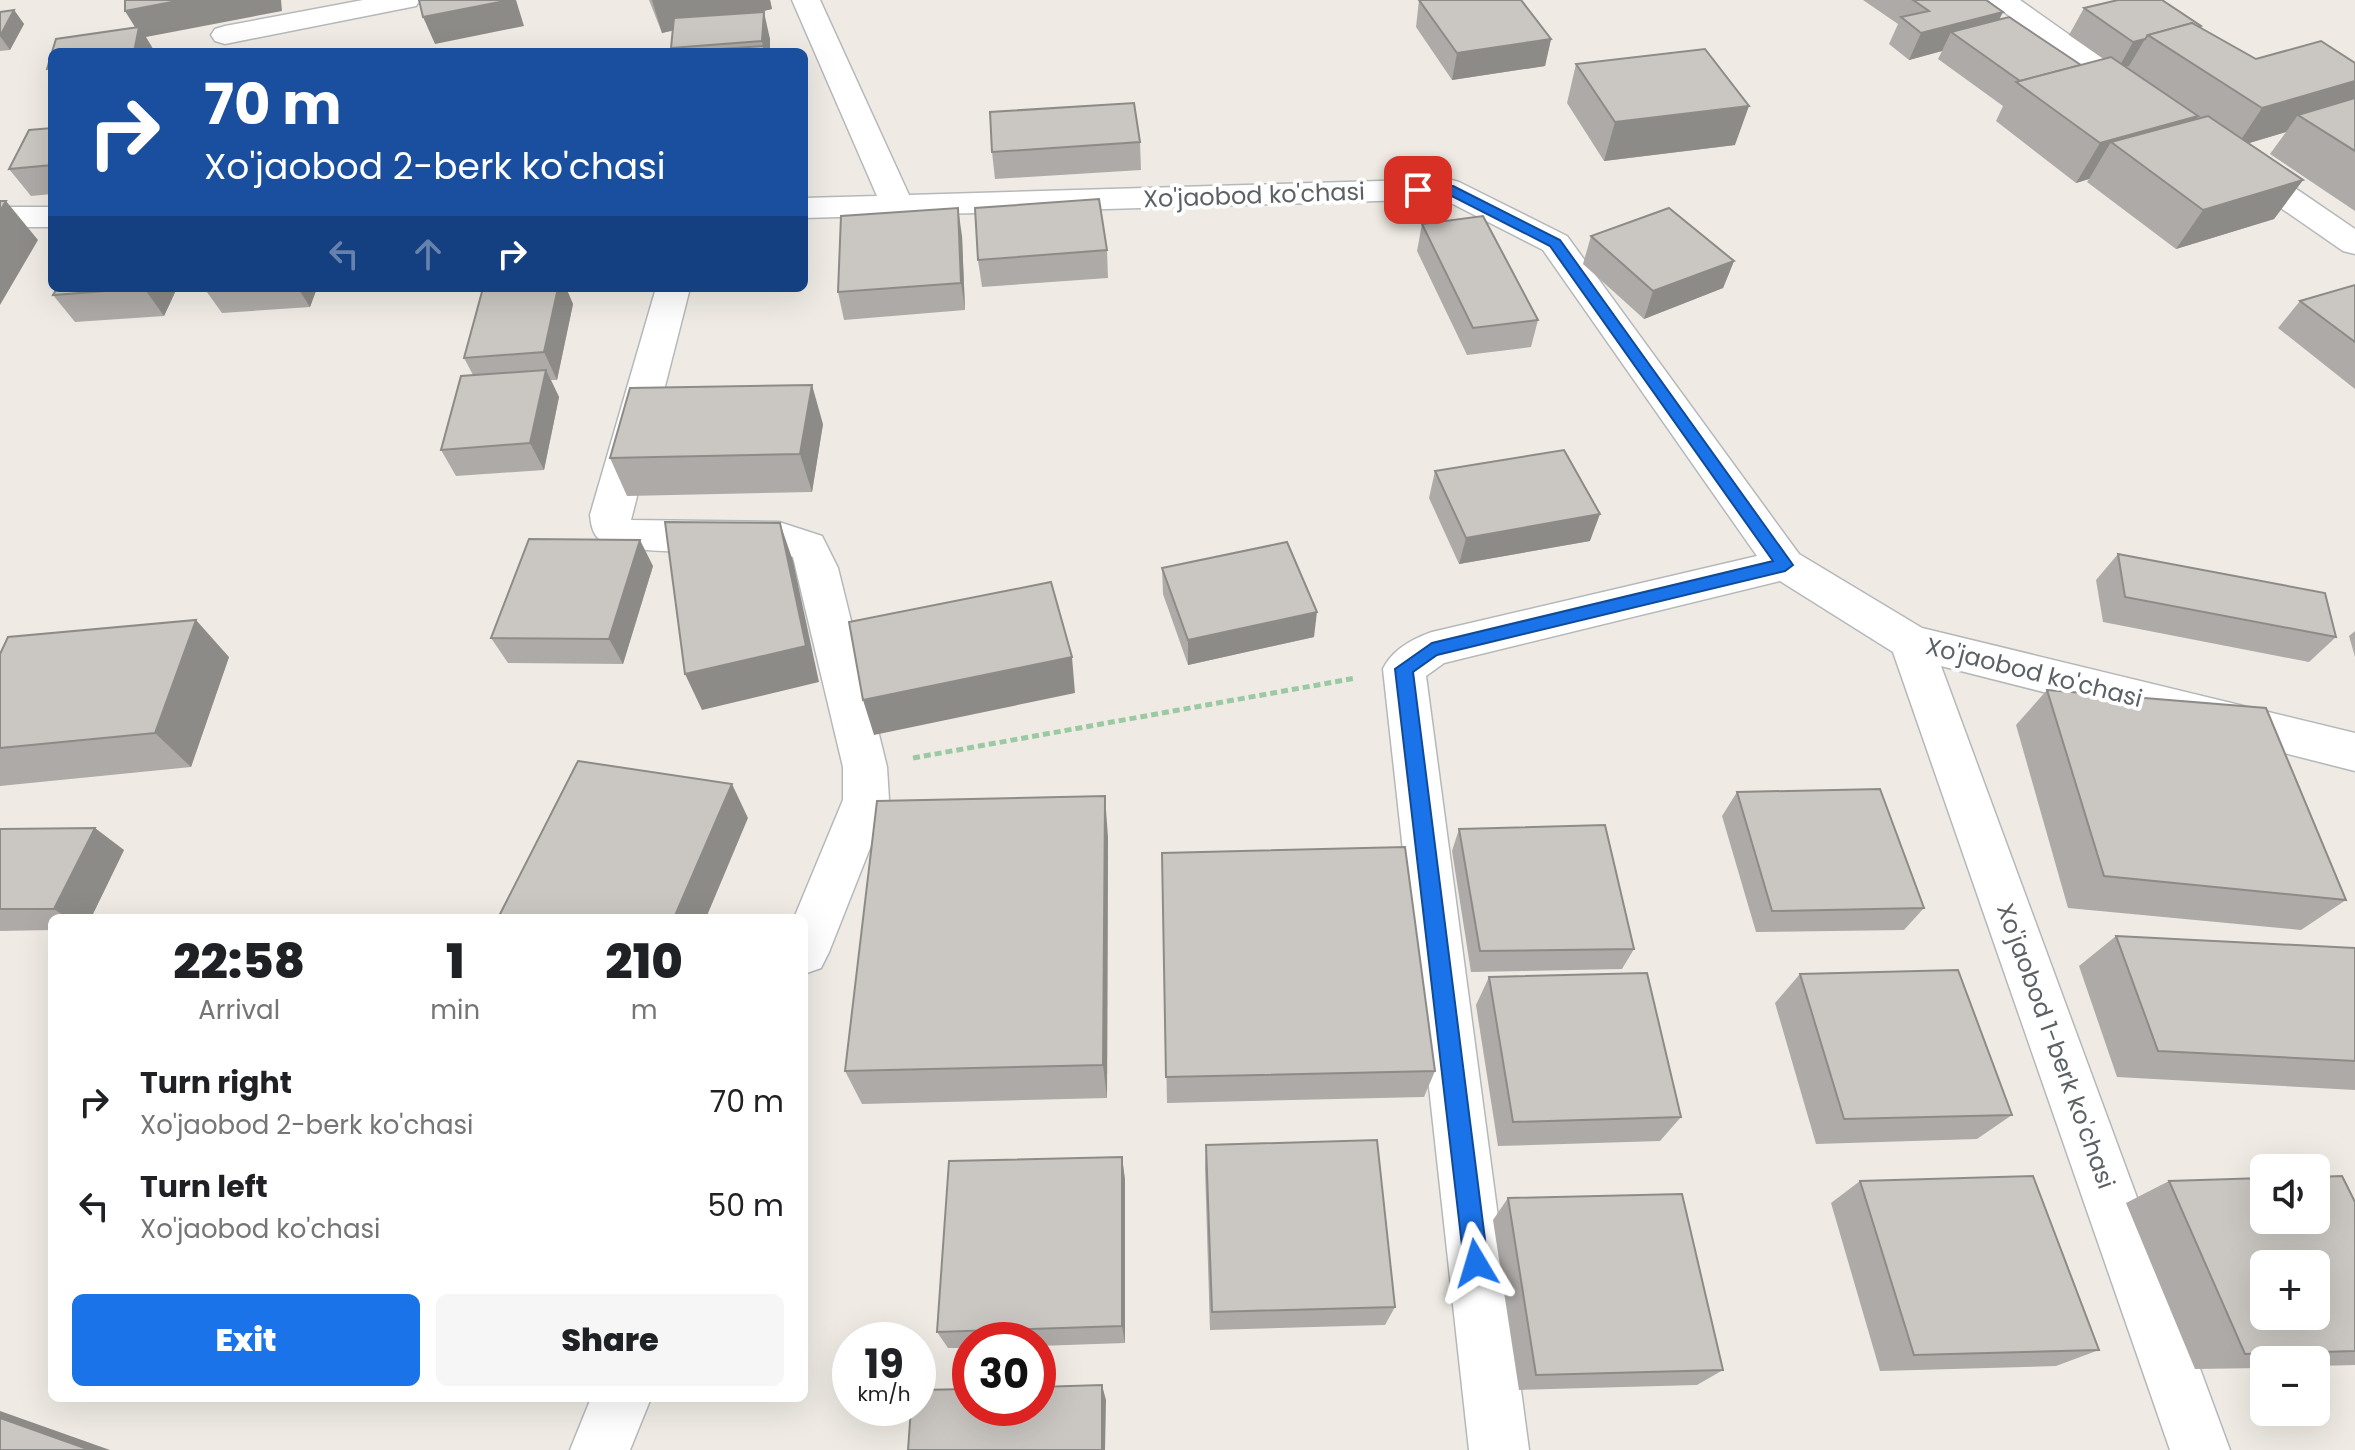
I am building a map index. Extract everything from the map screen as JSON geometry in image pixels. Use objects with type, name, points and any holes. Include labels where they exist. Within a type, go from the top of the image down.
[{"type":"street","points":[[225,35],[406,0]]},
{"type":"street","points":[[806,0],[898,206]]},
{"type":"street","points":[[2001,0],[2158,108]]},
{"type":"street","points":[[2211,144],[2355,244]]},
{"type":"street","name":"Xo'jaobod ko'chasi","points":[[808,208],[1448,189],[1555,243],[1785,565],[1911,642],[2355,752]]},
{"type":"street","points":[[0,217],[48,217]]},
{"type":"street","points":[[672,292],[610,515],[612,528],[624,535],[779,537],[808,547],[818,568],[865,767],[866,800],[808,942]]},
{"type":"street","points":[[1499,1450],[1404,669],[1432,649],[1785,565]]},
{"type":"street","name":"Xo'jaobod 1-berk ko'chasi","points":[[1911,642],[2200,1450]]},
{"type":"street","points":[[600,1450],[619,1402]]},
{"type":"path","points":[[865,767],[1404,669]]},
{"type":"building","points":[[125,0],[182,0],[125,11]]},
{"type":"building","points":[[419,0],[510,0],[423,17]]},
{"type":"building","points":[[1419,0],[1521,0],[1551,39],[1457,53]]},
{"type":"building","points":[[1913,0],[1986,0],[2003,12],[1921,33],[1901,17],[1929,11]]},
{"type":"building","points":[[2118,0],[2162,0],[2201,26],[2192,23],[2133,42],[2084,8]]},
{"type":"building","points":[[14,10],[0,36],[0,12]]},
{"type":"building","points":[[764,12],[762,41],[671,48],[674,18]]},
{"type":"building","points":[[2009,17],[2081,65],[2020,81],[1951,32]]},
{"type":"building","points":[[2192,23],[2256,59],[2321,41],[2355,63],[2355,81],[2262,108],[2148,35]]},
{"type":"building","points":[[139,27],[135,48],[53,48],[56,39]]},
{"type":"building","points":[[1705,49],[1749,106],[1615,122],[1576,64]]},
{"type":"building","points":[[2111,57],[2198,116],[2100,143],[2016,82]]},
{"type":"building","points":[[2355,98],[2355,151],[2298,115]]},
{"type":"building","points":[[1134,103],[1140,142],[992,152],[990,112]]},
{"type":"building","points":[[2208,116],[2303,180],[2203,210],[2111,142]]},
{"type":"building","points":[[48,128],[48,165],[9,169],[29,130]]},
{"type":"building","points":[[1099,199],[1107,250],[978,260],[975,208]]},
{"type":"building","points":[[958,208],[961,283],[838,292],[841,216]]},
{"type":"building","points":[[1669,208],[1734,261],[1653,291],[1591,236]]},
{"type":"building","points":[[1483,216],[1538,320],[1473,328],[1422,224]]},
{"type":"building","points":[[2355,285],[2355,342],[2300,301]]},
{"type":"building","points":[[55,292],[92,292],[53,295]]},
{"type":"building","points":[[482,292],[557,292],[544,352],[464,358]]},
{"type":"building","points":[[546,370],[530,443],[441,450],[461,376]]},
{"type":"building","points":[[812,385],[800,454],[610,458],[630,388]]},
{"type":"building","points":[[1564,450],[1600,514],[1466,538],[1435,471]]},
{"type":"building","points":[[665,522],[780,523],[806,646],[685,674]]},
{"type":"building","points":[[529,539],[640,540],[609,639],[491,638]]},
{"type":"building","points":[[1287,542],[1317,612],[1188,640],[1162,568]]},
{"type":"building","points":[[2118,554],[2325,593],[2336,637],[2125,597]]},
{"type":"building","points":[[1051,582],[1072,657],[863,700],[849,622]]},
{"type":"building","points":[[196,620],[155,733],[0,748],[0,654],[8,637]]},
{"type":"building","points":[[2047,690],[2266,708],[2346,900],[2104,876]]},
{"type":"building","points":[[578,761],[732,784],[676,914],[500,914]]},
{"type":"building","points":[[1880,789],[1924,908],[1772,911],[1737,792]]},
{"type":"building","points":[[1105,796],[1103,1065],[845,1071],[877,801]]},
{"type":"building","points":[[1605,825],[1634,949],[1480,951],[1459,829]]},
{"type":"building","points":[[95,828],[54,909],[0,909],[0,829]]},
{"type":"building","points":[[1405,847],[1435,1071],[1166,1077],[1162,853]]},
{"type":"building","points":[[2116,936],[2355,948],[2355,1061],[2158,1051]]},
{"type":"building","points":[[1958,970],[2012,1115],[1844,1119],[1800,974]]},
{"type":"building","points":[[1647,973],[1681,1117],[1513,1122],[1489,977]]},
{"type":"building","points":[[1377,1140],[1395,1307],[1212,1312],[1206,1145]]},
{"type":"building","points":[[1122,1157],[1122,1326],[1056,1328],[1056,1322],[952,1322],[952,1332],[937,1332],[949,1161]]},
{"type":"building","points":[[2033,1176],[2099,1350],[1914,1355],[1860,1181]]},
{"type":"building","points":[[2330,1176],[2342,1176],[2355,1202],[2355,1351],[2330,1352],[2330,1346],[2250,1346],[2250,1354],[2245,1354],[2169,1181],[2250,1178],[2250,1234],[2330,1234]]},
{"type":"building","points":[[1682,1194],[1723,1370],[1536,1375],[1508,1198]]},
{"type":"building","points":[[1102,1385],[1102,1450],[908,1450],[910,1426],[936,1426],[936,1390],[952,1389],[952,1426],[1056,1426],[1056,1386]]},
{"type":"building","points":[[0,1418],[90,1450],[0,1450]]},
{"type":"route","points":[[1418,190],[1448,189],[1555,243],[1785,565],[1432,649],[1404,669],[1476,1263]]}]
